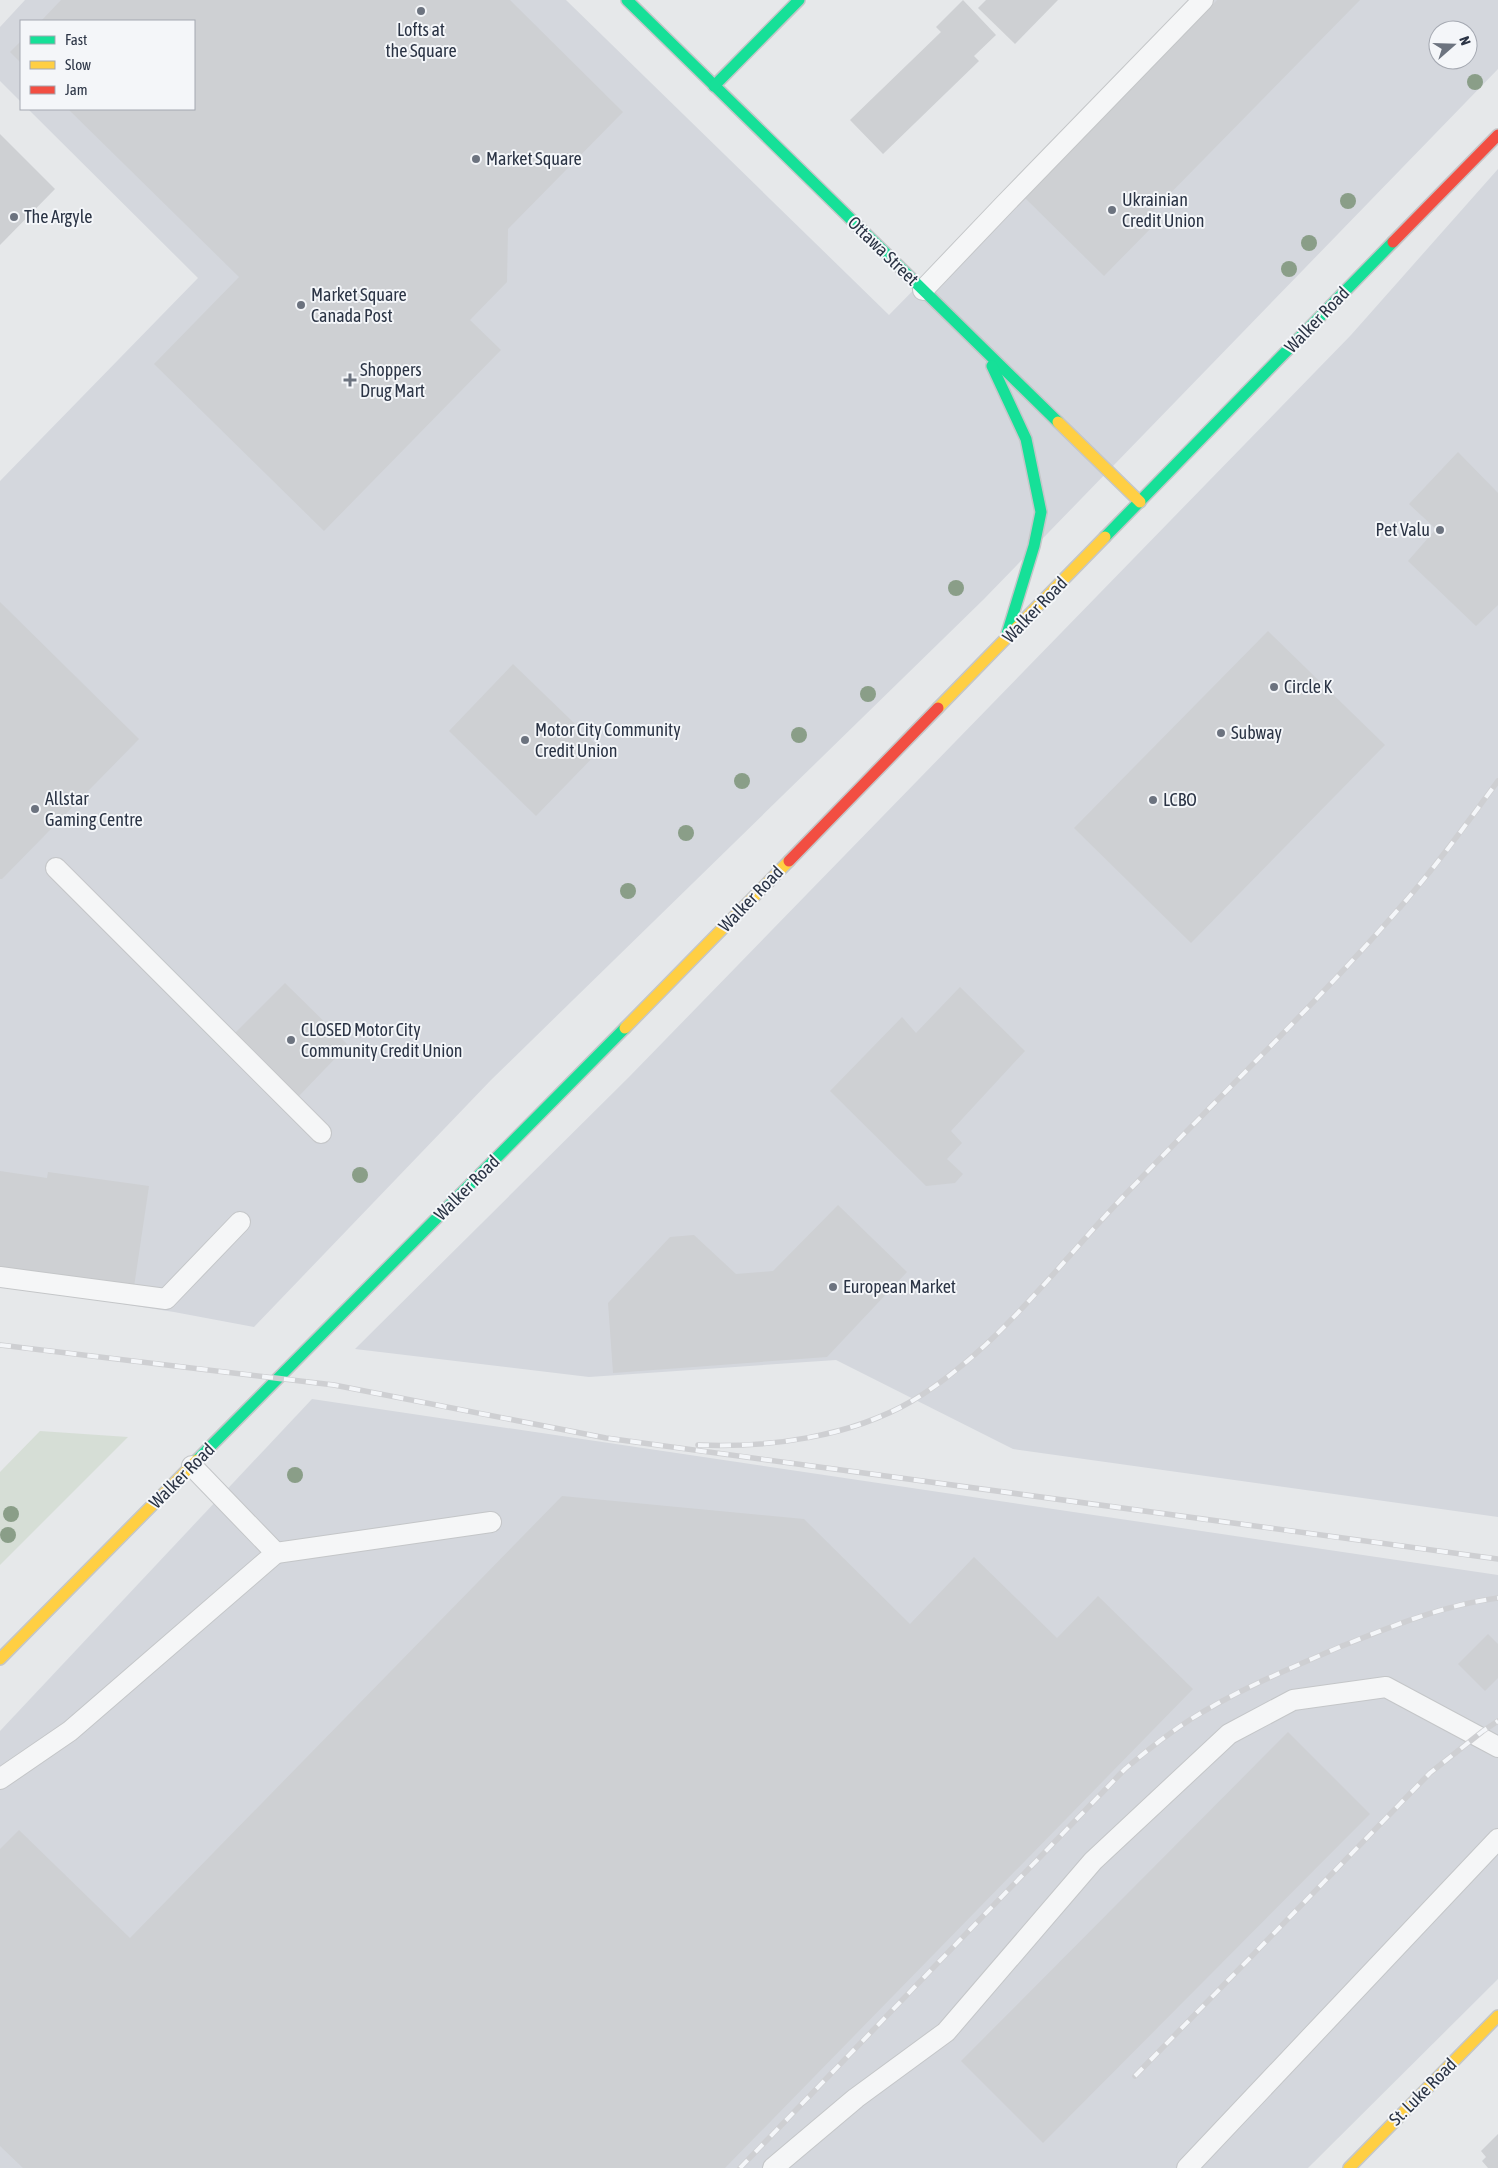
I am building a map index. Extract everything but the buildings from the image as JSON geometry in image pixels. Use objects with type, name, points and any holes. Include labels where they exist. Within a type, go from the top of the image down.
[{"type":"main road","name":"Ottawa Street","points":[[627,0],[1140,502]]},
{"type":"main road","points":[[714,86],[799,0]]},
{"type":"main road","name":"Walker Road","points":[[0,1659],[581,1073],[1498,135]]},
{"type":"main road","points":[[985,351],[1026,439],[1041,512],[1034,546],[1006,639]]},
{"type":"main road","name":"St. Luke Road","points":[[1349,2168],[1498,2016]]},
{"type":"lane","points":[[924,290],[1203,0]]},
{"type":"lane","points":[[56,868],[321,1133]]},
{"type":"lane","points":[[0,1277],[166,1299],[240,1222]]},
{"type":"lane","points":[[192,1466],[276,1553]]},
{"type":"lane","points":[[0,1779],[70,1730],[276,1553],[491,1522]]},
{"type":"lane","points":[[773,2168],[856,2098],[946,2032],[1093,1861],[1229,1734],[1293,1700],[1386,1687],[1498,1747]]},
{"type":"lane","points":[[1187,2168],[1498,1839]]},
{"type":"shaded area","points":[[25,0],[566,0],[889,315],[1198,0],[1498,0],[1498,69],[984,599],[491,1080],[254,1327],[174,1312],[0,1285],[0,481],[198,278],[29,110],[195,110],[195,20],[20,20],[20,101],[0,81],[0,27]]},
{"type":"shaded area","points":[[1498,169],[1498,1517],[1013,1449],[836,1360],[589,1377],[355,1349],[629,1077],[1351,335]]},
{"type":"shaded area","points":[[312,1399],[1498,1575],[1498,1979],[1308,2168],[0,2168],[0,1731]]},
{"type":"shaded area","points":[[40,1431],[128,1437],[0,1565],[0,1472]]},
{"type":"railway","points":[[698,1445],[781,1442],[836,1432],[888,1413],[912,1401],[942,1381],[971,1358],[1024,1307],[1097,1224],[1304,1012],[1375,936],[1432,869],[1498,781]]},
{"type":"railway","points":[[0,1345],[334,1385],[606,1438],[1498,1559]]},
{"type":"railway","points":[[740,2168],[1125,1769],[1157,1743],[1191,1719],[1228,1698],[1342,1646],[1438,1611],[1498,1598]]},
{"type":"railway","points":[[1135,2076],[1430,1773],[1498,1721]]},
{"type":"traffic: fast","points":[[627,0],[1058,422]]},
{"type":"traffic: fast","points":[[714,86],[799,0]]},
{"type":"traffic: fast","points":[[1105,537],[1393,242]]},
{"type":"traffic: fast","points":[[992,366],[1026,439],[1041,512],[1034,546],[1007,634]]},
{"type":"traffic: fast","points":[[197,1460],[625,1028]]},
{"type":"traffic: slow","points":[[1058,422],[1140,502]]},
{"type":"traffic: slow","points":[[938,708],[1105,537]]},
{"type":"traffic: slow","points":[[625,1028],[789,861]]},
{"type":"traffic: slow","points":[[0,1659],[197,1460]]},
{"type":"traffic: slow","points":[[1349,2168],[1498,2016]]},
{"type":"traffic: jam","points":[[1393,242],[1498,135]]},
{"type":"traffic: jam","points":[[789,861],[938,708]]},
{"type":"place","name":"Lofts at the Square","points":[[421,11]]},
{"type":"place","name":"Market Square","points":[[476,159]]},
{"type":"place","name":"Ukrainian Credit Union","points":[[1112,210]]},
{"type":"place","name":"The Argyle","points":[[14,217]]},
{"type":"place","name":"Market Square Canada Post","points":[[301,305]]},
{"type":"place","name":"Shoppers Drug Mart","points":[[350,380]]},
{"type":"place","name":"Pet Valu","points":[[1440,530]]},
{"type":"place","name":"Circle K","points":[[1274,687]]},
{"type":"place","name":"Subway","points":[[1221,733]]},
{"type":"place","name":"Motor City Community Credit Union","points":[[525,740]]},
{"type":"place","name":"LCBO","points":[[1153,800]]},
{"type":"place","name":"Allstar Gaming Centre","points":[[35,809]]},
{"type":"place","name":"CLOSED Motor City Community Credit Union","points":[[291,1040]]},
{"type":"place","name":"European Market","points":[[833,1287]]}]
